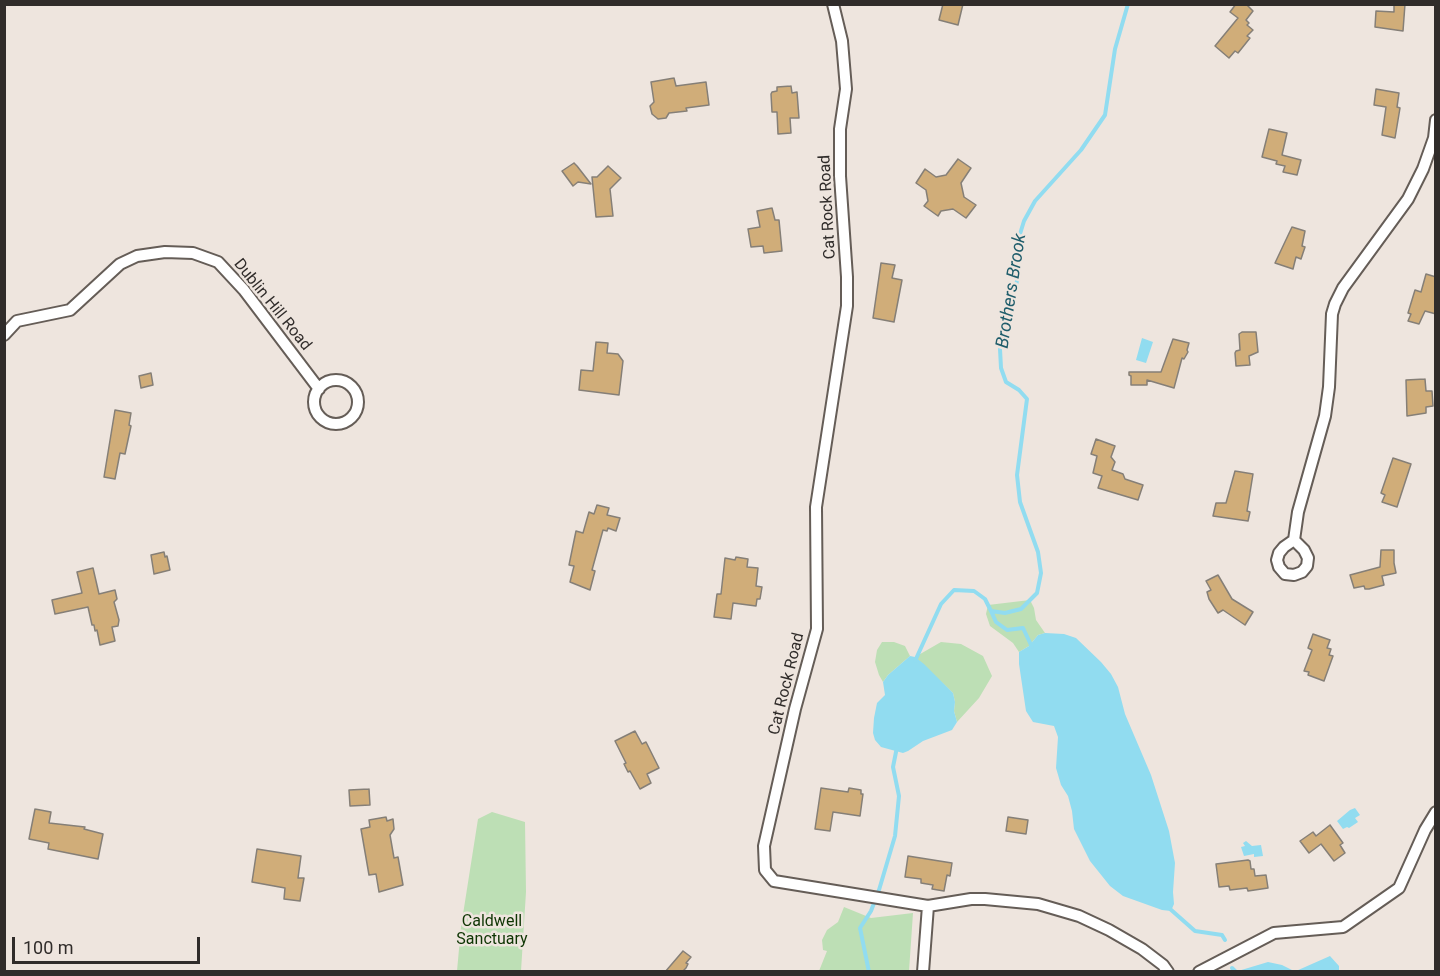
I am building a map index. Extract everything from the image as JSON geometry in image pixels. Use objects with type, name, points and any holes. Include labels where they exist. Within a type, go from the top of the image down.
[{"type":"street","name":"Cat Rock Road","points":[[833,4],[842,41],[846,89],[840,141],[840,176],[848,277],[847,306],[816,507],[817,628],[795,709],[764,846],[765,870],[774,882],[928,906],[971,899],[1038,904],[1079,916],[1110,930],[1142,949],[1163,965],[1168,972]]},
{"type":"street","points":[[1294,540],[1298,512],[1325,416],[1329,387],[1332,314],[1335,304],[1343,288],[1408,199],[1435,138],[1436,120]]},
{"type":"street","name":"Dublin Hill Road","points":[[4,335],[17,321],[70,310],[120,264],[137,255],[165,252],[193,253],[218,262],[244,290],[319,389]]},
{"type":"street","points":[[337,380],[350,385],[357,398],[356,412],[351,418],[337,424],[323,419],[318,414],[314,401],[319,389],[324,384],[337,380]]},
{"type":"street","points":[[1199,972],[1274,933],[1343,927],[1400,888],[1425,830],[1436,812]]},
{"type":"street","points":[[923,972],[928,906]]},
{"type":"green space","points":[[1030,600],[1036,620],[1045,633],[1038,635],[1029,646],[1019,652],[1013,643],[990,626],[986,614],[988,605]]},
{"type":"green space","points":[[882,642],[894,642],[905,646],[910,656],[883,682],[875,662],[877,650]]},
{"type":"green space","points":[[941,642],[961,644],[983,656],[992,676],[979,698],[957,722],[953,693],[915,657]]},
{"type":"green space","name":"Caldwell Sanctuary","points":[[492,812],[525,822],[526,892],[521,971],[457,971],[461,927],[478,819]]},
{"type":"green space","points":[[844,907],[871,918],[913,913],[909,971],[819,971],[827,951],[823,950],[822,940],[827,930],[838,922]]},
{"type":"water","points":[[1142,338],[1153,342],[1146,363],[1136,360]]},
{"type":"water","points":[[1064,634],[1076,638],[1101,662],[1118,687],[1125,714],[1151,775],[1169,831],[1175,863],[1174,904],[1171,911],[1123,896],[1110,886],[1090,861],[1074,829],[1068,796],[1061,785],[1056,768],[1058,737],[1054,726],[1033,722],[1026,711],[1019,664],[1019,652],[1029,646],[1038,635]]},
{"type":"water","points":[[910,656],[924,664],[953,693],[957,722],[952,730],[923,741],[903,753],[881,747],[875,740],[874,718],[877,703],[885,695],[883,682]]},
{"type":"water","points":[[1355,808],[1360,815],[1355,818],[1358,822],[1343,829],[1337,821]]},
{"type":"water","points":[[1246,841],[1252,846],[1261,845],[1263,856],[1254,857],[1254,854],[1244,856],[1241,847],[1245,846],[1243,843]]},
{"type":"water","points":[[1330,956],[1339,966],[1339,971],[1296,971]]},
{"type":"water","points":[[1268,962],[1294,971],[1238,971]]},
{"type":"building","points":[[943,4],[963,4],[958,25],[939,20]]},
{"type":"building","points":[[1236,4],[1246,4],[1253,11],[1246,20],[1249,23],[1247,25],[1253,30],[1247,36],[1250,38],[1238,53],[1235,51],[1229,58],[1215,46],[1238,18],[1230,12]]},
{"type":"building","points":[[1394,4],[1405,4],[1403,31],[1375,27],[1376,11],[1394,12]]},
{"type":"building","points":[[674,78],[676,86],[706,82],[709,105],[686,108],[687,111],[669,113],[666,118],[658,119],[652,114],[650,106],[654,102],[651,82]]},
{"type":"building","points":[[791,86],[792,93],[797,92],[799,118],[790,118],[791,133],[778,134],[777,112],[772,112],[771,94],[777,91],[777,87]]},
{"type":"building","points":[[1376,89],[1399,93],[1397,107],[1400,108],[1395,138],[1382,135],[1386,107],[1374,105]]},
{"type":"building","points":[[1269,129],[1287,133],[1282,155],[1301,160],[1297,175],[1283,172],[1285,166],[1262,157]]},
{"type":"building","points":[[958,159],[971,168],[961,183],[964,197],[976,205],[966,218],[953,209],[941,211],[938,216],[924,206],[928,201],[926,190],[916,183],[925,169],[936,177],[946,175]]},
{"type":"building","points":[[574,163],[591,184],[578,182],[573,186],[562,171]]},
{"type":"building","points":[[608,166],[621,178],[610,189],[613,216],[596,217],[592,177],[597,177]]},
{"type":"building","points":[[772,208],[775,220],[779,220],[782,251],[764,253],[763,246],[751,247],[748,229],[760,227],[757,211]]},
{"type":"building","points":[[1292,227],[1305,231],[1302,246],[1305,247],[1301,259],[1296,257],[1293,269],[1275,263]]},
{"type":"building","points":[[881,263],[895,265],[892,278],[902,280],[894,322],[873,318]]},
{"type":"building","points":[[1426,274],[1436,277],[1436,314],[1425,311],[1419,324],[1408,321],[1411,314],[1408,313],[1415,290],[1421,292]]},
{"type":"building","points":[[1256,332],[1258,352],[1249,356],[1250,365],[1236,366],[1235,353],[1240,350],[1239,334]]},
{"type":"building","points":[[1173,339],[1189,343],[1188,352],[1184,359],[1182,358],[1174,388],[1147,380],[1147,385],[1131,385],[1129,372],[1161,372]]},
{"type":"building","points":[[596,342],[608,343],[607,353],[618,354],[623,361],[619,395],[579,390],[581,370],[593,371]]},
{"type":"building","points":[[151,373],[153,385],[141,388],[139,376]]},
{"type":"building","points":[[1425,379],[1426,391],[1432,391],[1433,406],[1426,407],[1426,413],[1407,416],[1406,380]]},
{"type":"building","points":[[115,410],[131,413],[129,425],[131,426],[125,454],[120,453],[115,479],[104,477]]},
{"type":"building","points":[[1096,439],[1115,446],[1111,457],[1115,462],[1112,470],[1123,474],[1125,479],[1143,485],[1138,500],[1098,488],[1102,476],[1093,473],[1097,456],[1091,454]]},
{"type":"building","points":[[1393,458],[1411,464],[1397,507],[1382,502],[1385,495],[1381,493]]},
{"type":"building","points":[[1235,471],[1253,474],[1247,511],[1250,512],[1248,521],[1213,516],[1216,503],[1226,503]]},
{"type":"building","points":[[597,505],[609,508],[607,515],[620,518],[616,531],[608,528],[607,531],[603,530],[592,570],[595,571],[590,590],[570,582],[574,566],[569,565],[576,531],[583,533],[589,512],[594,514]]},
{"type":"building","points":[[1381,550],[1394,550],[1396,573],[1382,576],[1384,585],[1369,589],[1365,589],[1364,586],[1354,588],[1350,575],[1380,567]]},
{"type":"building","points":[[164,552],[170,570],[154,574],[151,555]]},
{"type":"building","points":[[736,557],[748,559],[747,567],[758,568],[756,586],[762,587],[760,599],[757,599],[756,606],[733,603],[731,619],[714,617],[717,594],[721,594],[725,558],[735,560]]},
{"type":"building","points":[[93,568],[99,594],[115,590],[117,599],[114,602],[119,620],[118,626],[112,627],[115,641],[100,645],[88,607],[55,614],[52,600],[82,593],[77,572]]},
{"type":"building","points":[[1218,575],[1232,599],[1253,612],[1245,625],[1223,610],[1218,613],[1209,599],[1207,592],[1211,590],[1206,581]]},
{"type":"building","points":[[1313,634],[1330,640],[1327,648],[1331,649],[1329,655],[1333,656],[1324,681],[1304,671],[1312,650],[1308,648]]},
{"type":"building","points":[[635,731],[642,744],[646,742],[659,768],[647,774],[651,783],[640,789],[630,771],[628,772],[615,741]]},
{"type":"building","points":[[821,788],[848,792],[849,788],[861,790],[863,794],[860,816],[833,812],[830,831],[815,829]]},
{"type":"building","points":[[369,789],[370,805],[350,806],[349,790]]},
{"type":"building","points":[[35,809],[51,812],[49,823],[85,827],[84,829],[103,834],[98,859],[48,849],[49,843],[29,839]]},
{"type":"building","points":[[386,817],[387,821],[393,819],[394,829],[390,835],[394,858],[398,857],[403,885],[379,892],[376,874],[369,875],[361,829],[370,827],[369,820]]},
{"type":"building","points":[[1008,817],[1028,820],[1026,834],[1006,831]]},
{"type":"building","points":[[1330,825],[1343,843],[1340,845],[1345,853],[1334,861],[1321,844],[1309,853],[1300,841],[1313,832],[1316,836]]},
{"type":"building","points":[[257,849],[301,856],[298,878],[304,878],[300,901],[284,899],[285,888],[252,882]]},
{"type":"building","points":[[908,856],[952,863],[944,891],[932,889],[933,885],[921,883],[921,879],[905,877]]},
{"type":"building","points":[[1248,860],[1251,869],[1254,869],[1255,876],[1266,875],[1268,888],[1248,891],[1247,888],[1230,890],[1229,886],[1219,887],[1216,864]]},
{"type":"building","points":[[683,951],[691,957],[686,963],[688,964],[686,968],[682,972],[665,972]]},
{"type":"waterway","name":"Brothers Brook","points":[[915,661],[941,604],[954,590],[974,591],[985,599],[991,611],[1005,613],[1021,609],[1037,593],[1041,573],[1038,552],[1020,502],[1017,475],[1027,399],[1019,390],[1006,382],[1001,368],[1000,349],[1017,281],[1016,247],[1024,221],[1035,201],[1081,150],[1105,115],[1115,49],[1128,4]]},
{"type":"waterway","points":[[991,611],[996,622],[1007,630],[1023,628],[1032,647]]},
{"type":"waterway","name":"Brothers Brook","points":[[869,972],[860,928],[871,911],[879,890],[895,836],[899,796],[893,767],[897,747]]},
{"type":"waterway","points":[[1169,908],[1195,931],[1222,935],[1225,940]]},
{"type":"waterway","points":[[1232,968],[1236,972]]}]
